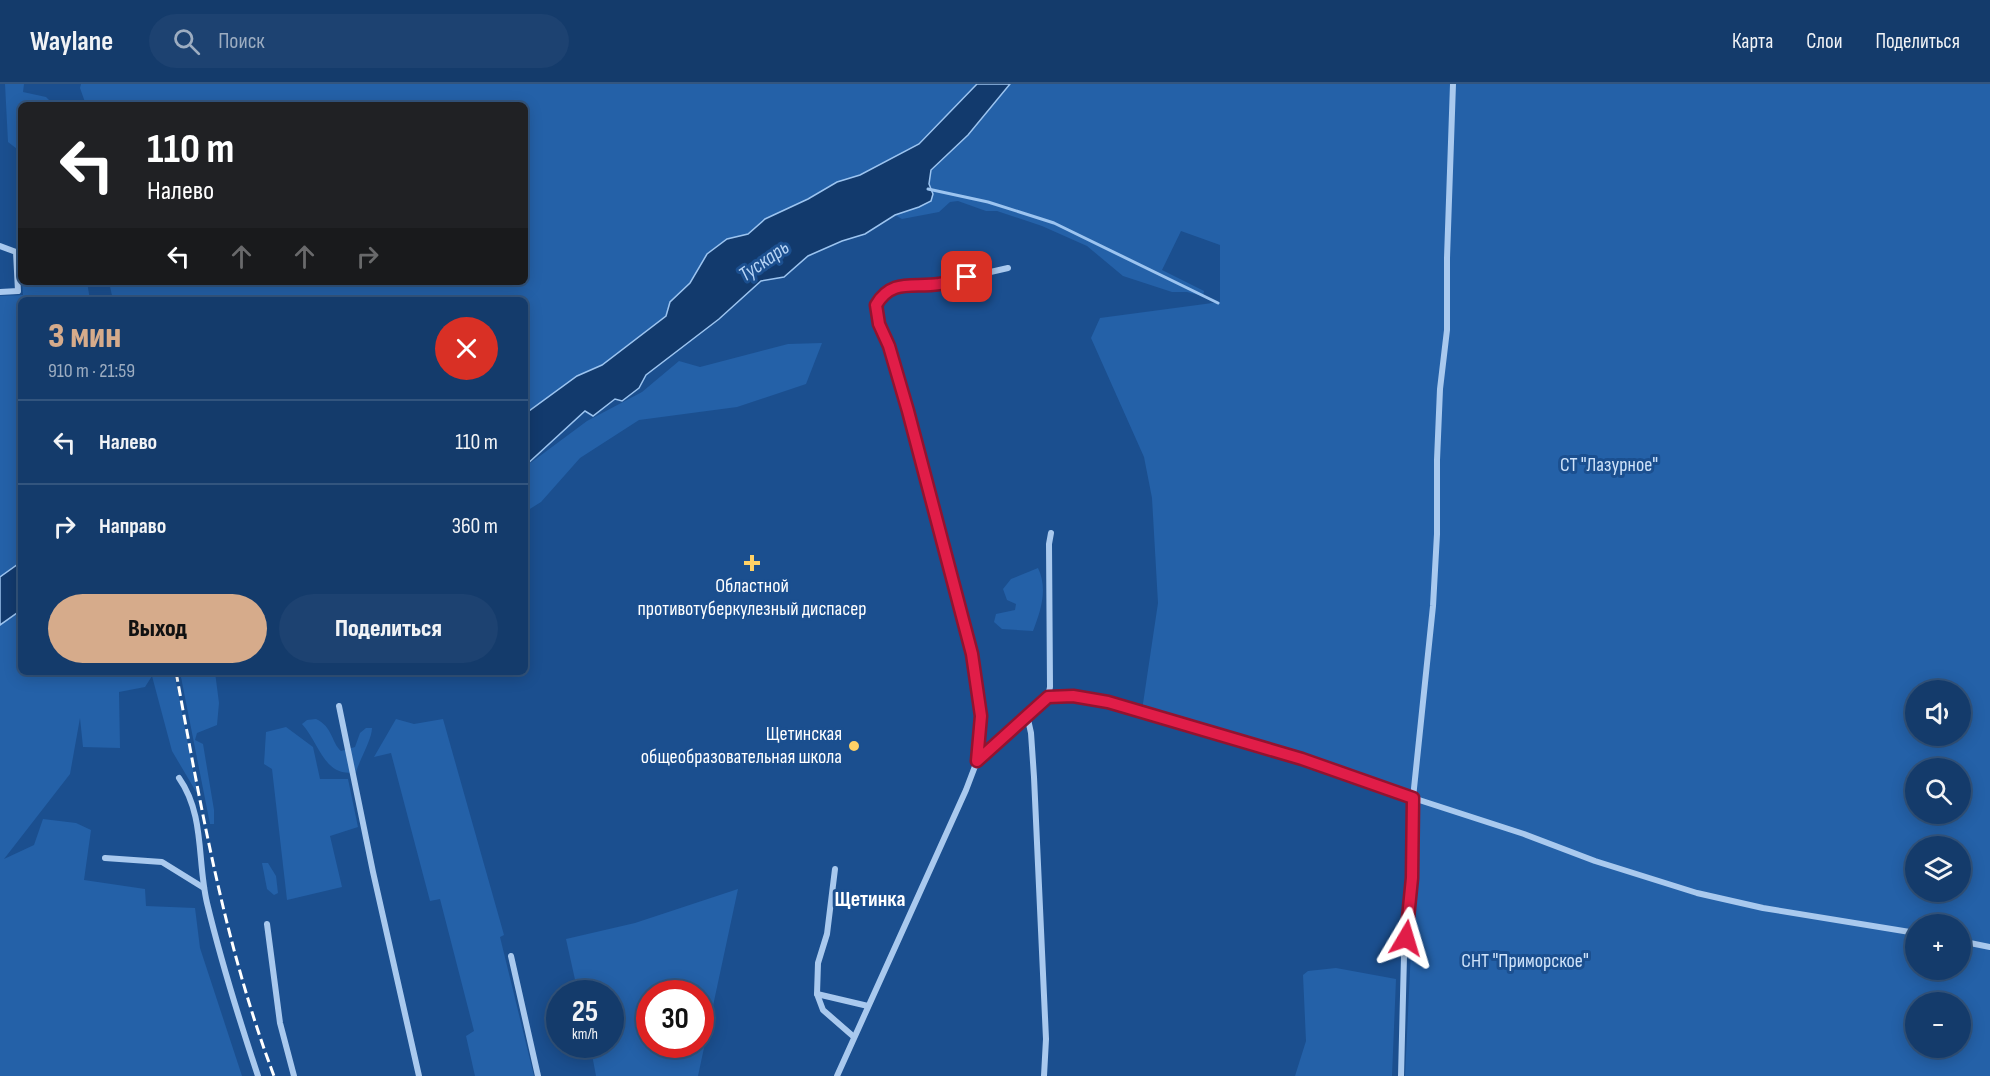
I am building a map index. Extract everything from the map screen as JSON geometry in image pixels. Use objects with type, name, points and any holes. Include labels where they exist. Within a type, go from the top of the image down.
[{"type":"street","points":[[1401,1076],[1404,956],[1412,878],[1413,798],[1434,582],[1440,389],[1447,330],[1453,84]]},
{"type":"street","points":[[0,246],[16,252],[18,291],[0,292]]},
{"type":"street","points":[[840,1075],[854,1037],[955,816],[977,761],[981,716],[972,654],[908,411],[889,346],[879,324],[876,305],[883,294],[901,285],[942,284],[1008,268]]},
{"type":"street","points":[[977,761],[1048,697],[1050,687],[1049,544],[1051,533]]},
{"type":"street","points":[[1048,697],[1073,696],[1108,702],[1302,759],[1524,834],[1595,861],[1696,893],[1763,908],[1905,931]]},
{"type":"street","points":[[339,706],[373,872],[419,1076]]},
{"type":"street","points":[[1027,715],[1032,755],[1046,1039],[1044,1076]]},
{"type":"street","points":[[179,778],[192,798],[201,848],[204,888],[239,1019],[258,1076]]},
{"type":"street","points":[[105,858],[162,862],[204,888]]},
{"type":"street","points":[[835,869],[827,934],[818,963],[817,994],[823,1010],[854,1037]]},
{"type":"street","points":[[267,924],[280,1023],[294,1076]]},
{"type":"street","points":[[1971,943],[1990,946]]},
{"type":"street","points":[[511,956],[538,1076]]},
{"type":"street","points":[[817,994],[868,1006]]},
{"type":"green space","points":[[5,84],[24,84],[23,92],[46,97],[51,102],[18,102],[18,150],[8,142]]},
{"type":"green space","points":[[81,84],[977,84],[919,144],[908,164],[748,234],[727,239],[707,254],[690,283],[670,302],[666,316],[602,365],[577,376],[528,412],[528,297],[112,297],[110,285],[528,285],[528,102],[85,102],[80,88]]},
{"type":"green space","name":"СТ \"Лазурное\"","points":[[1010,84],[1990,84],[1990,1076],[1405,1076],[1418,803],[1211,735],[1141,717],[1158,603],[1152,498],[1144,457],[1091,338],[1100,318],[1220,302],[1220,245],[1181,231],[1162,270],[1204,291],[1203,296],[1187,292],[1172,292],[1123,276],[1087,246],[1042,226],[997,211],[986,211],[958,201],[950,202],[939,212],[902,219],[895,215],[931,170],[968,135]]},
{"type":"green space","points":[[22,285],[88,285],[90,297],[18,297],[18,564],[0,577],[0,296],[23,295]]},
{"type":"green space","points":[[822,343],[806,384],[737,407],[639,420],[580,458],[541,502],[528,510],[528,465],[587,421],[642,392],[679,361],[700,367],[788,344]]},
{"type":"green space","points":[[1038,568],[1043,592],[1033,631],[1002,629],[994,622],[996,614],[1015,610],[1016,604],[1007,600],[1003,589],[1011,579]]},
{"type":"green space","points":[[18,612],[18,675],[175,675],[198,795],[172,751],[152,676],[145,687],[119,692],[120,748],[83,747],[80,718],[70,774],[4,859],[34,845],[43,819],[76,823],[91,830],[84,880],[145,889],[146,906],[195,908],[200,948],[242,1076],[0,1076],[0,625]]},
{"type":"green space","points":[[181,675],[215,675],[219,703],[217,725],[197,733],[195,740],[203,744],[214,810],[214,824],[210,824]]},
{"type":"green space","points":[[316,719],[326,726],[341,751],[355,747],[360,733],[366,728],[372,728],[356,772],[337,770],[324,758],[302,724],[307,720]]},
{"type":"green space","points":[[396,719],[414,724],[443,719],[504,935],[500,937],[534,1076],[475,1076],[466,1036],[474,1031],[440,899],[430,901],[391,753],[374,757]]},
{"type":"green space","points":[[286,727],[313,747],[320,779],[348,779],[358,827],[330,836],[342,887],[287,900],[272,769],[264,764],[266,732]]},
{"type":"green space","points":[[262,863],[268,863],[276,876],[278,893],[274,895],[267,889]]},
{"type":"green space","points":[[738,889],[714,1001],[714,980],[636,980],[636,1058],[702,1058],[698,1076],[596,1076],[593,1058],[624,1058],[624,980],[575,980],[566,939],[635,923]]},
{"type":"green space","points":[[1336,968],[1396,979],[1392,1076],[1295,1076],[1306,1041],[1303,975],[1308,971]]},
{"type":"water","name":"Тускарь","points":[[977,84],[1010,84],[968,135],[931,170],[929,184],[933,194],[931,201],[895,215],[865,234],[808,256],[784,277],[761,281],[719,319],[646,375],[639,388],[622,401],[615,399],[593,416],[585,411],[528,463],[528,412],[577,376],[602,365],[666,316],[670,302],[690,283],[707,254],[727,239],[748,234],[765,219],[808,199],[837,182],[860,175],[919,144]]},
{"type":"water","points":[[18,564],[18,612],[0,625],[0,577]]},
{"type":"waterway","points":[[928,189],[988,202],[1054,223],[1218,303]]},
{"type":"railway","points":[[177,675],[205,825],[228,927],[274,1076]]},
{"type":"place","name":"Областной противотуберкулезный диспасер","points":[[752,563]]},
{"type":"place","name":"Щетинская общеобразовательная школа","points":[[854,746]]},
{"type":"district","name":"Щетинка","points":[[870,899]]},
{"type":"route","points":[[967,277],[942,284],[901,285],[892,288],[883,294],[876,305],[876,314],[889,346],[908,411],[967,631],[978,685],[981,716],[977,761],[1048,697],[1073,696],[1108,702],[1302,759],[1413,798],[1412,878],[1406,938]]},
{"type":"park label","name":"СНТ \"Приморское\"","points":[[1525,961]]}]
